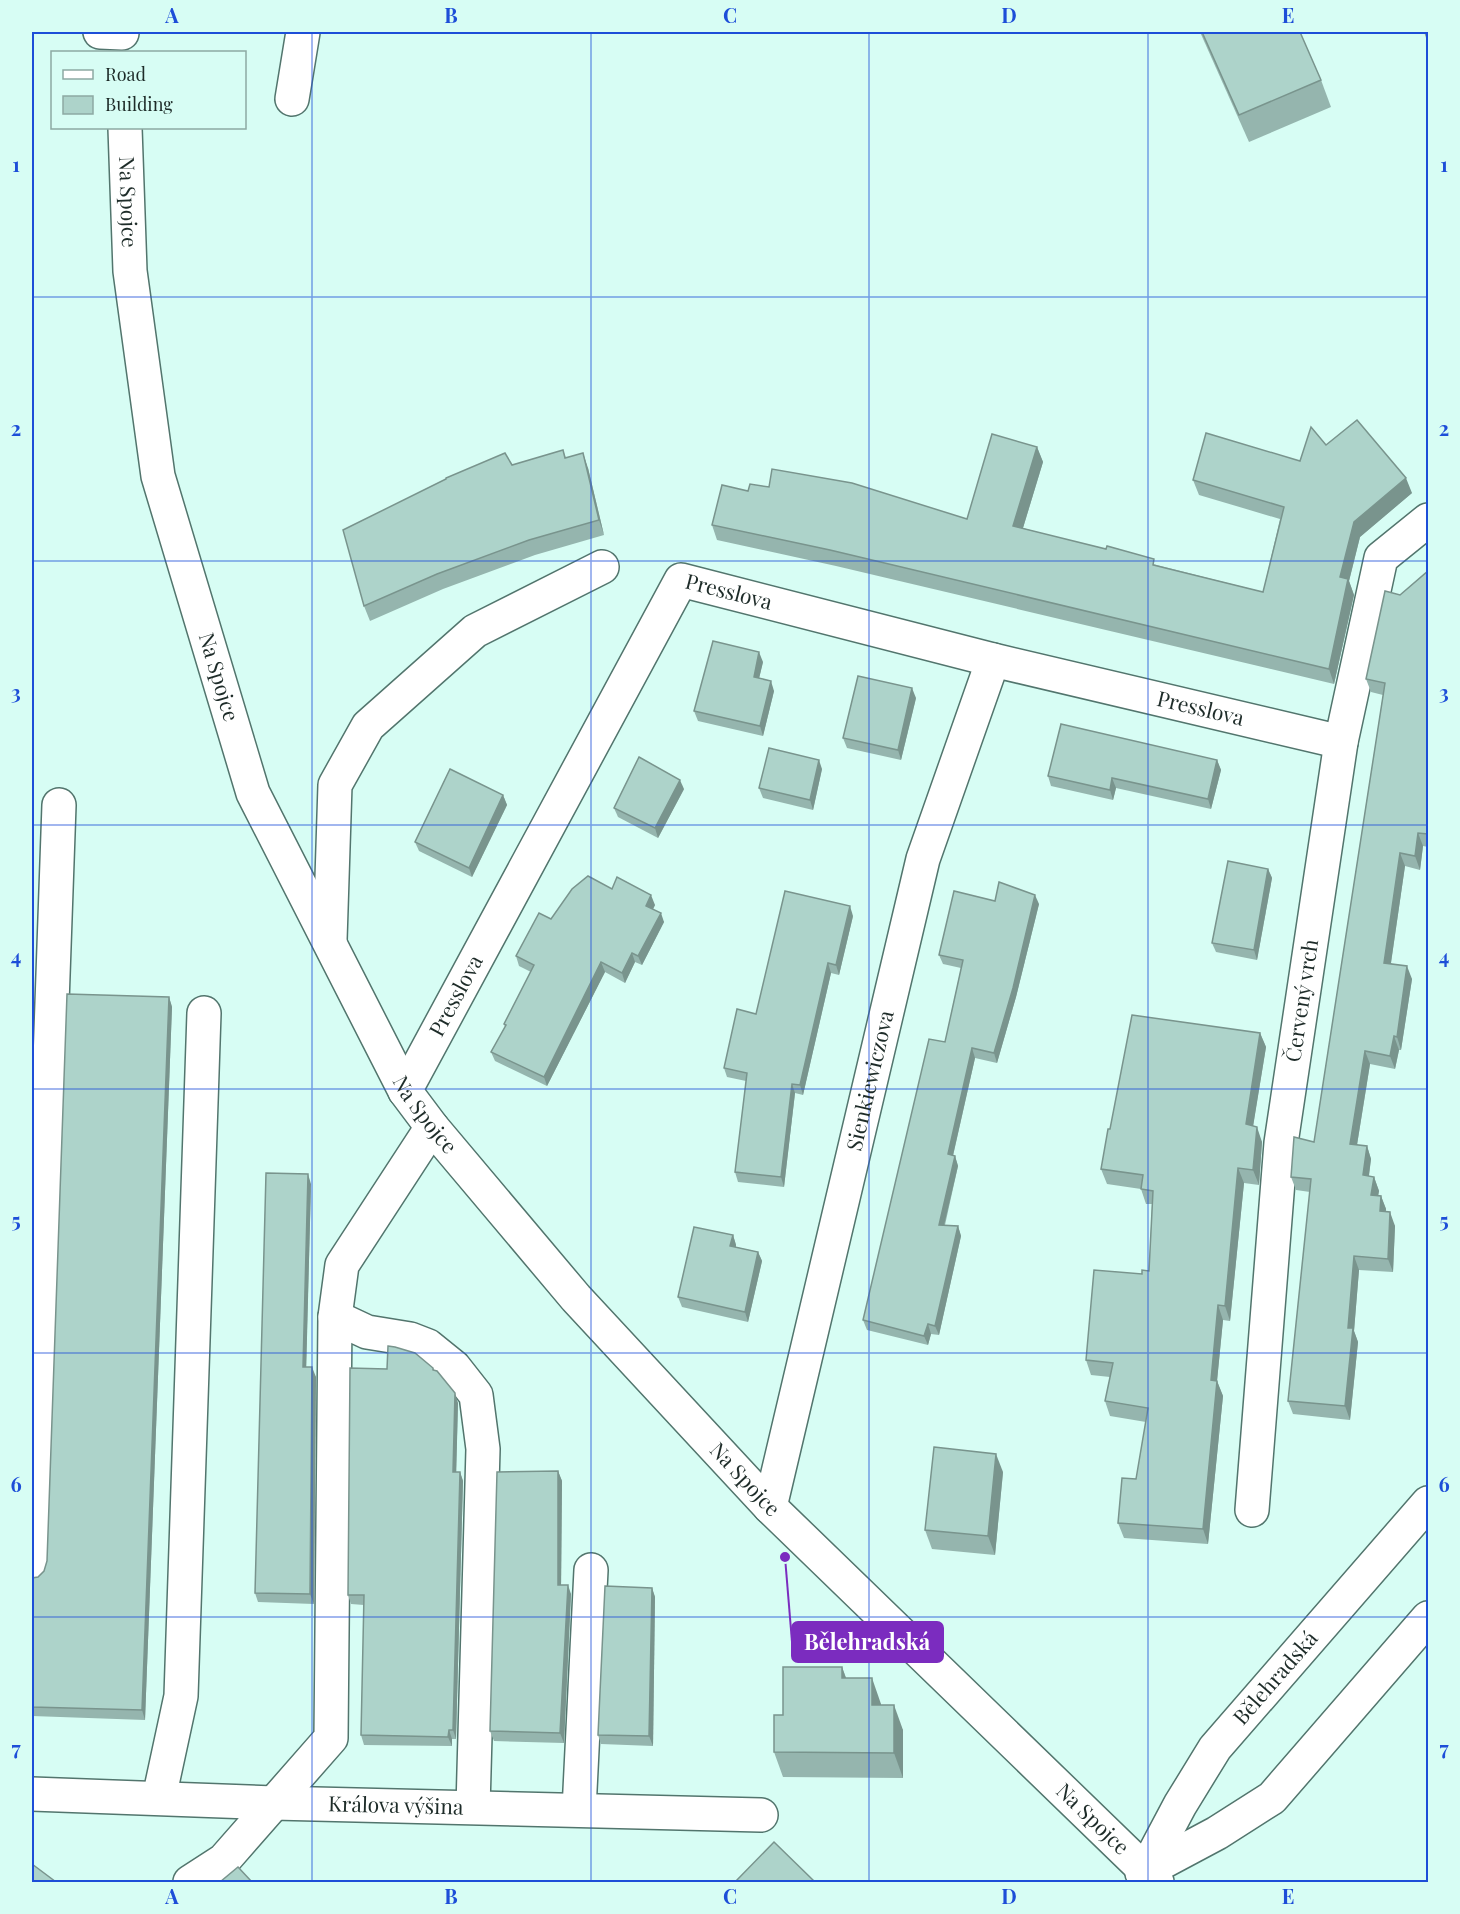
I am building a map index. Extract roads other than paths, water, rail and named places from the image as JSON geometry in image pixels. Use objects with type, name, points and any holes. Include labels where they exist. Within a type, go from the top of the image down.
[{"type":"street","points":[[292,99],[303,32]]},
{"type":"street","name":"Na Spojce","points":[[125,129],[130,271],[158,476],[253,793],[405,1091],[432,1127],[576,1298],[770,1507],[1144,1879]]},
{"type":"street","name":"Červený vrch","points":[[1252,1510],[1281,1143],[1341,742],[1381,558],[1428,520]]},
{"type":"street","points":[[330,944],[334,785],[368,726],[475,631],[602,567]]},
{"type":"street","name":"Presslova","points":[[405,1091],[681,580],[993,660],[1341,742]]},
{"type":"street","name":"Sienkiewiczova","points":[[770,1507],[923,859],[993,660]]},
{"type":"street","points":[[32,1570],[58,805]]},
{"type":"street","points":[[159,1798],[181,1696],[204,1013]]},
{"type":"street","points":[[190,1882],[224,1860],[331,1738],[335,1317],[342,1265],[432,1127]]},
{"type":"street","points":[[335,1317],[367,1332],[410,1339],[428,1346],[454,1367],[476,1395],[483,1449],[473,1807]]},
{"type":"street","name":"Bělehradská","points":[[1144,1879],[1180,1805],[1215,1748],[1428,1503]]},
{"type":"street","points":[[579,1810],[591,1570]]},
{"type":"street","points":[[1144,1879],[1272,1798],[1428,1618]]},
{"type":"street","name":"Králova výšina","points":[[32,1794],[274,1803],[761,1815]]},
{"type":"place","name":"Bělehradská","points":[[785,1557]]}]
